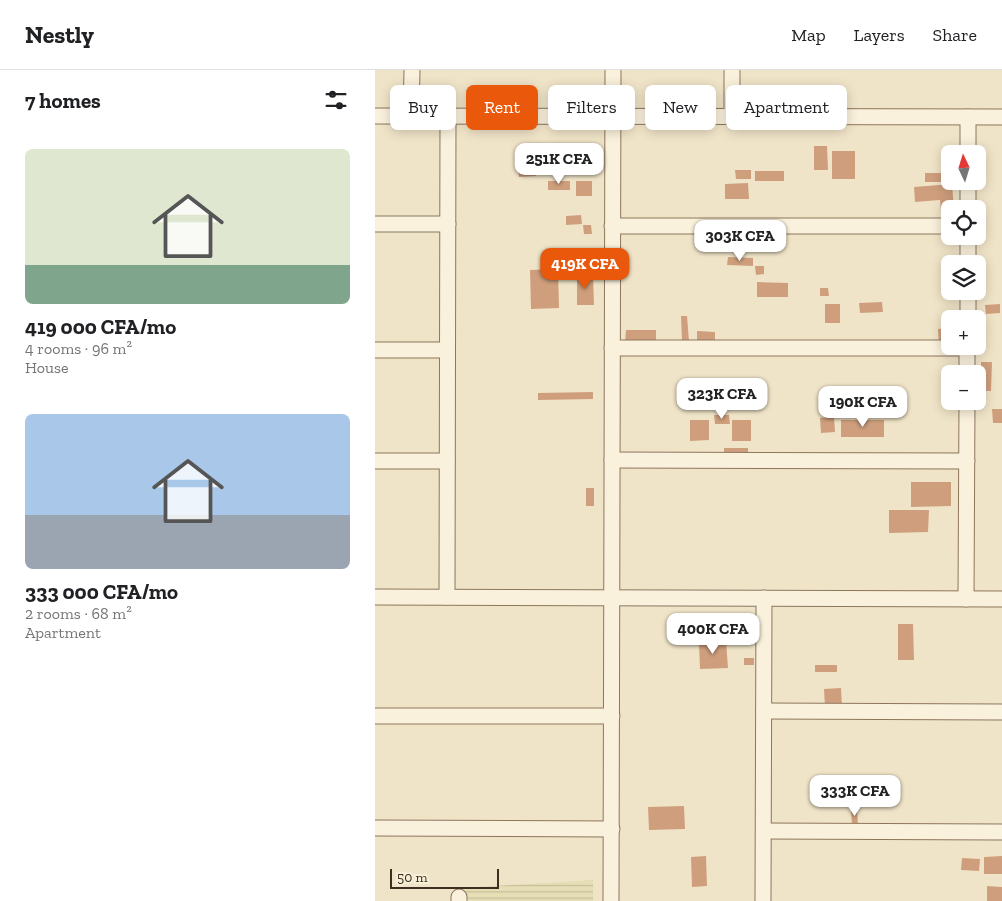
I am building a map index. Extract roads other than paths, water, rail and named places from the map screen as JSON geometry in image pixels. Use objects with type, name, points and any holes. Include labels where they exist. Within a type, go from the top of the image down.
[{"type":"street","points":[[412,70],[412,85]]},
{"type":"street","points":[[613,70],[613,85]]},
{"type":"street","points":[[732,70],[732,85]]},
{"type":"street","points":[[375,116],[390,116]]},
{"type":"street","points":[[456,116],[548,116]]},
{"type":"street","points":[[635,116],[726,117]]},
{"type":"street","points":[[847,117],[1002,117]]},
{"type":"street","points":[[968,117],[968,145]]},
{"type":"street","points":[[447,597],[448,130]]},
{"type":"street","points":[[611,901],[613,130]]},
{"type":"street","points":[[375,224],[447,224]]},
{"type":"street","points":[[613,226],[941,226]]},
{"type":"street","points":[[612,348],[941,347]]},
{"type":"street","points":[[375,350],[447,350]]},
{"type":"street","points":[[966,599],[967,410]]},
{"type":"street","points":[[612,460],[967,462]]},
{"type":"street","points":[[375,461],[447,461]]},
{"type":"street","points":[[375,597],[1002,599]]},
{"type":"street","points":[[763,901],[764,598]]},
{"type":"street","points":[[764,711],[1002,712]]},
{"type":"street","points":[[375,716],[612,716]]},
{"type":"street","points":[[375,828],[612,829]]},
{"type":"street","points":[[763,831],[1002,832]]}]
